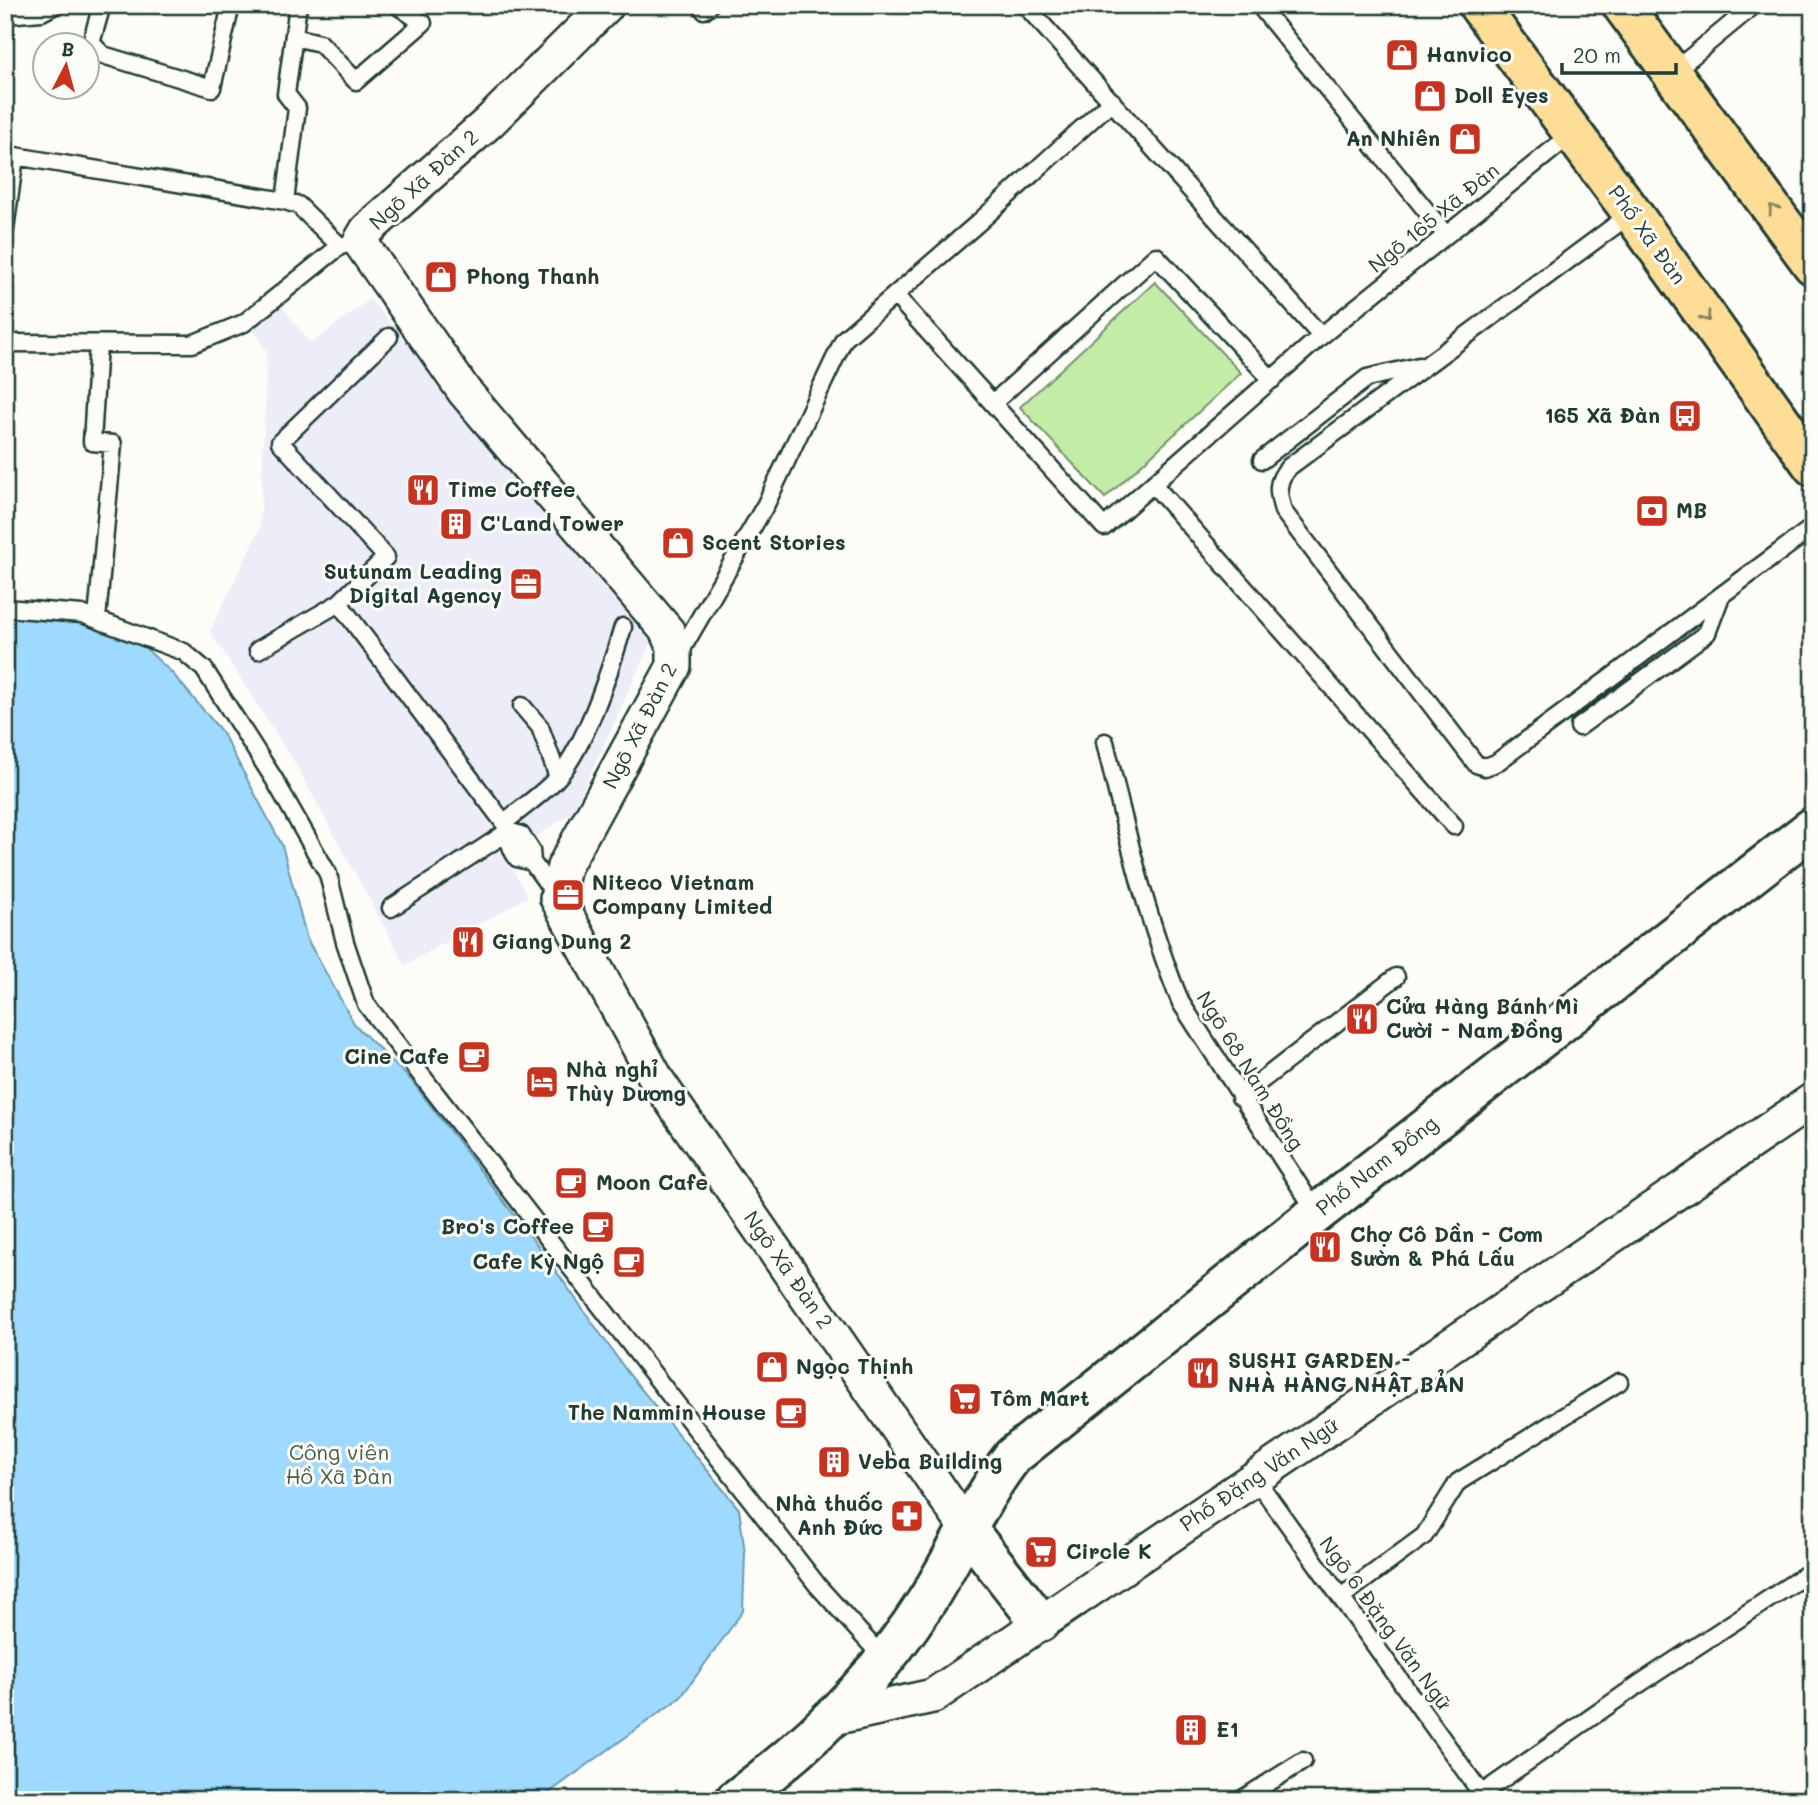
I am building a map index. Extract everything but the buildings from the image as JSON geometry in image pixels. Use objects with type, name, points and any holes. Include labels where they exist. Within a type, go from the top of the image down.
[{"type":"main road","name":"Phố Xã Đàn","points":[[1478,5],[1632,213],[1813,466]]},
{"type":"main road","points":[[1622,5],[1813,265]]},
{"type":"street","name":"Ngõ Xã Đàn 2","points":[[607,5],[489,122],[350,244],[464,391],[568,517],[659,619],[674,647],[676,659],[564,867],[557,898],[657,1080],[967,1529]]},
{"type":"street","name":"Phố Nam Đồng","points":[[967,1529],[997,1476],[1013,1456],[1317,1213],[1813,827]]},
{"type":"street","name":"Phố Đặng Văn Ngữ","points":[[829,1719],[933,1696],[1813,1100]]},
{"type":"street","name":"Phố Đặng Văn Ngữ","points":[[735,1800],[829,1719],[885,1661],[927,1601],[967,1529]]},
{"type":"street","points":[[967,1529],[1040,1622]]},
{"type":"lane","points":[[5,15],[42,12],[55,5]]},
{"type":"lane","points":[[102,5],[91,43],[103,55],[212,88],[231,5]]},
{"type":"lane","points":[[285,201],[298,108],[286,94],[298,5]]},
{"type":"lane","points":[[294,37],[320,43],[356,81],[423,23],[397,5]]},
{"type":"lane","points":[[701,5],[704,10],[710,5]]},
{"type":"lane","points":[[1026,5],[1321,336]]},
{"type":"lane","points":[[1259,5],[1446,235]]},
{"type":"lane","points":[[1673,72],[1754,5]]},
{"type":"lane","points":[[676,659],[766,504],[844,338],[1112,101]]},
{"type":"lane","name":"Ngõ 165 Xã Đàn","points":[[993,403],[1104,527],[1321,336],[1573,133]]},
{"type":"lane","points":[[5,229],[15,156],[285,201],[298,205],[350,244],[244,323],[192,344],[5,343]]},
{"type":"lane","points":[[1632,213],[1289,467],[1279,478],[1278,492],[1283,511],[1476,764],[1485,767],[1496,763],[1813,527]]},
{"type":"lane","points":[[895,295],[993,403],[1156,256],[1272,380]]},
{"type":"lane","points":[[258,650],[339,603],[386,557],[280,442],[389,337]]},
{"type":"lane","points":[[97,619],[113,444],[92,442],[98,344]]},
{"type":"lane","points":[[1262,460],[1367,378],[1425,365]]},
{"type":"lane","points":[[1153,484],[1454,826]]},
{"type":"lane","points":[[1578,727],[1707,633],[1721,596]]},
{"type":"lane","points":[[339,603],[506,827],[508,844],[517,858],[532,862],[557,898]]},
{"type":"lane","points":[[5,608],[82,614],[184,652],[204,669],[262,758],[328,874],[345,942],[366,1003],[818,1586],[885,1661]]},
{"type":"lane","points":[[391,908],[506,827],[558,777],[578,743],[610,669],[623,627]]},
{"type":"lane","points":[[522,706],[540,727],[558,777]]},
{"type":"lane","name":"Ngõ 68 Nam Đồng","points":[[1105,742],[1135,863],[1165,964],[1199,1035],[1317,1213]]},
{"type":"lane","points":[[1240,1097],[1396,977]]},
{"type":"lane","points":[[1341,1597],[1424,1536],[1458,1482],[1619,1382]]},
{"type":"lane","name":"Ngõ 6 Đặng Văn Ngữ","points":[[1255,1478],[1483,1797]]},
{"type":"lane","points":[[1483,1797],[1639,1684],[1813,1570]]},
{"type":"lane","points":[[1241,1800],[1303,1761]]},
{"type":"shaded area","points":[[370,299],[654,636],[573,812],[506,856],[528,897],[405,965],[296,765],[210,631],[260,529],[267,351],[251,327],[280,304],[311,344]]},
{"type":"green space","points":[[1155,282],[1241,373],[1105,498],[1020,407]]},
{"type":"water","name":"Công viên Hồ Xã Đàn","points":[[5,615],[75,617],[136,639],[173,674],[222,732],[282,845],[307,939],[355,1025],[411,1080],[544,1254],[628,1373],[739,1509],[745,1553],[743,1611],[681,1697],[539,1800],[5,1800]]},
{"type":"place","name":"Hanvico","points":[[1402,55]]},
{"type":"place","name":"Doll Eyes","points":[[1430,96]]},
{"type":"place","name":"An Nhiên","points":[[1465,139]]},
{"type":"place","name":"Phong Thanh","points":[[441,277]]},
{"type":"place","name":"165 Xã Đàn","points":[[1685,416]]},
{"type":"place","name":"Time Coffee","points":[[423,490]]},
{"type":"place","name":"MB","points":[[1652,511]]},
{"type":"place","name":"C'Land Tower","points":[[456,524]]},
{"type":"place","name":"Scent Stories","points":[[678,543]]},
{"type":"place","name":"Sutunam Leading Digital Agency","points":[[526,584]]},
{"type":"place","name":"Niteco Vietnam Company Limited","points":[[568,895]]},
{"type":"place","name":"Giang Dung 2","points":[[468,942]]},
{"type":"place","name":"Cửa Hàng Bánh Mì Cười - Nam Đồng","points":[[1362,1019]]},
{"type":"place","name":"Cine Cafe","points":[[474,1057]]},
{"type":"place","name":"Nhà nghỉ Thùy Dương","points":[[542,1082]]},
{"type":"place","name":"Moon Cafe","points":[[571,1183]]},
{"type":"place","name":"Bro's Coffee","points":[[598,1227]]},
{"type":"place","name":"Chợ Cô Dần - Cơm Sườn & Phá Lấu","points":[[1325,1247]]},
{"type":"place","name":"Cafe Kỳ Ngộ","points":[[629,1262]]},
{"type":"place","name":"Ngọc Thịnh","points":[[772,1367]]},
{"type":"place","name":"SUSHI GARDEN - NHÀ HÀNG NHẬT BẢN","points":[[1203,1373]]},
{"type":"place","name":"Tôm Mart","points":[[965,1399]]},
{"type":"place","name":"The Nammin House","points":[[791,1413]]},
{"type":"place","name":"Veba Building","points":[[834,1462]]},
{"type":"place","name":"Nhà thuốc Anh Đức","points":[[907,1516]]},
{"type":"place","name":"Circle K","points":[[1041,1552]]},
{"type":"place","name":"E1","points":[[1191,1730]]}]
